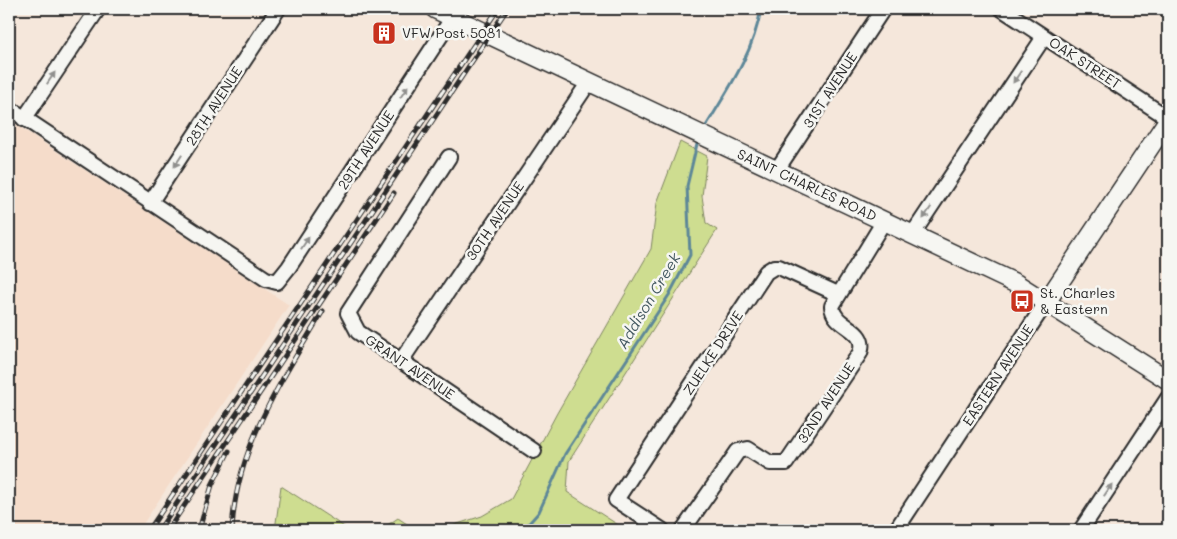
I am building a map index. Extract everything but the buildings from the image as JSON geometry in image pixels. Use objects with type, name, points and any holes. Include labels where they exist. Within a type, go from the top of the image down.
[{"type":"main road","name":"SAINT CHARLES ROAD","points":[[435,9],[1017,284],[1047,301],[1168,380]]},
{"type":"main road","name":"EASTERN AVENUE","points":[[1047,301],[1168,119]]},
{"type":"street","points":[[24,119],[98,9]]},
{"type":"street","name":"28TH AVENUE","points":[[150,204],[278,9]]},
{"type":"street","name":"31ST AVENUE","points":[[776,171],[883,9]]},
{"type":"street","name":"OAK STREET","points":[[1002,9],[1168,119]]},
{"type":"street","name":"29TH AVENUE","points":[[150,204],[266,280],[277,282],[295,259],[453,17]]},
{"type":"street","points":[[912,235],[1044,37]]},
{"type":"street","name":"30TH AVENUE","points":[[401,361],[589,82]]},
{"type":"street","points":[[9,108],[150,204]]},
{"type":"street","name":"GRANT AVENUE","points":[[449,157],[348,313],[358,332],[534,451]]},
{"type":"street","name":"32ND AVENUE","points":[[683,530],[738,451],[748,449],[770,463],[786,463],[860,353],[862,342],[857,333],[833,314],[832,306],[884,221]]},
{"type":"street","name":"ZUELKE DRIVE","points":[[662,530],[616,500],[766,272],[774,267],[779,267],[838,294]]},
{"type":"street","name":"EASTERN AVENUE","points":[[896,530],[1047,301]]},
{"type":"street","points":[[1081,530],[1168,398]]},
{"type":"shaded area","points":[[9,120],[289,305],[139,530],[9,530]]},
{"type":"green space","points":[[680,142],[707,156],[702,196],[706,223],[717,230],[569,461],[567,492],[626,530],[439,530],[482,516],[511,499],[557,413],[651,249],[657,203]]},
{"type":"green space","points":[[281,486],[349,530],[275,530]]},
{"type":"green space","points":[[398,518],[416,530],[380,530]]},
{"type":"waterway","name":"Addison Creek","points":[[703,131],[738,72],[752,42],[761,9]]},
{"type":"waterway","name":"Addison Creek","points":[[523,530],[539,512],[565,454],[669,295],[690,255],[687,186],[698,140]]},
{"type":"railway","points":[[149,530],[498,9]]},
{"type":"railway","points":[[159,530],[507,9]]},
{"type":"railway","points":[[168,530],[394,193]]},
{"type":"railway","points":[[232,530],[235,500],[242,470],[252,442],[277,389],[323,311]]},
{"type":"railway","points":[[199,530],[212,485],[229,451]]},
{"type":"place","name":"VFW Post 5081","points":[[384,33]]},
{"type":"place","name":"St. Charles & Eastern","points":[[1022,301]]}]
